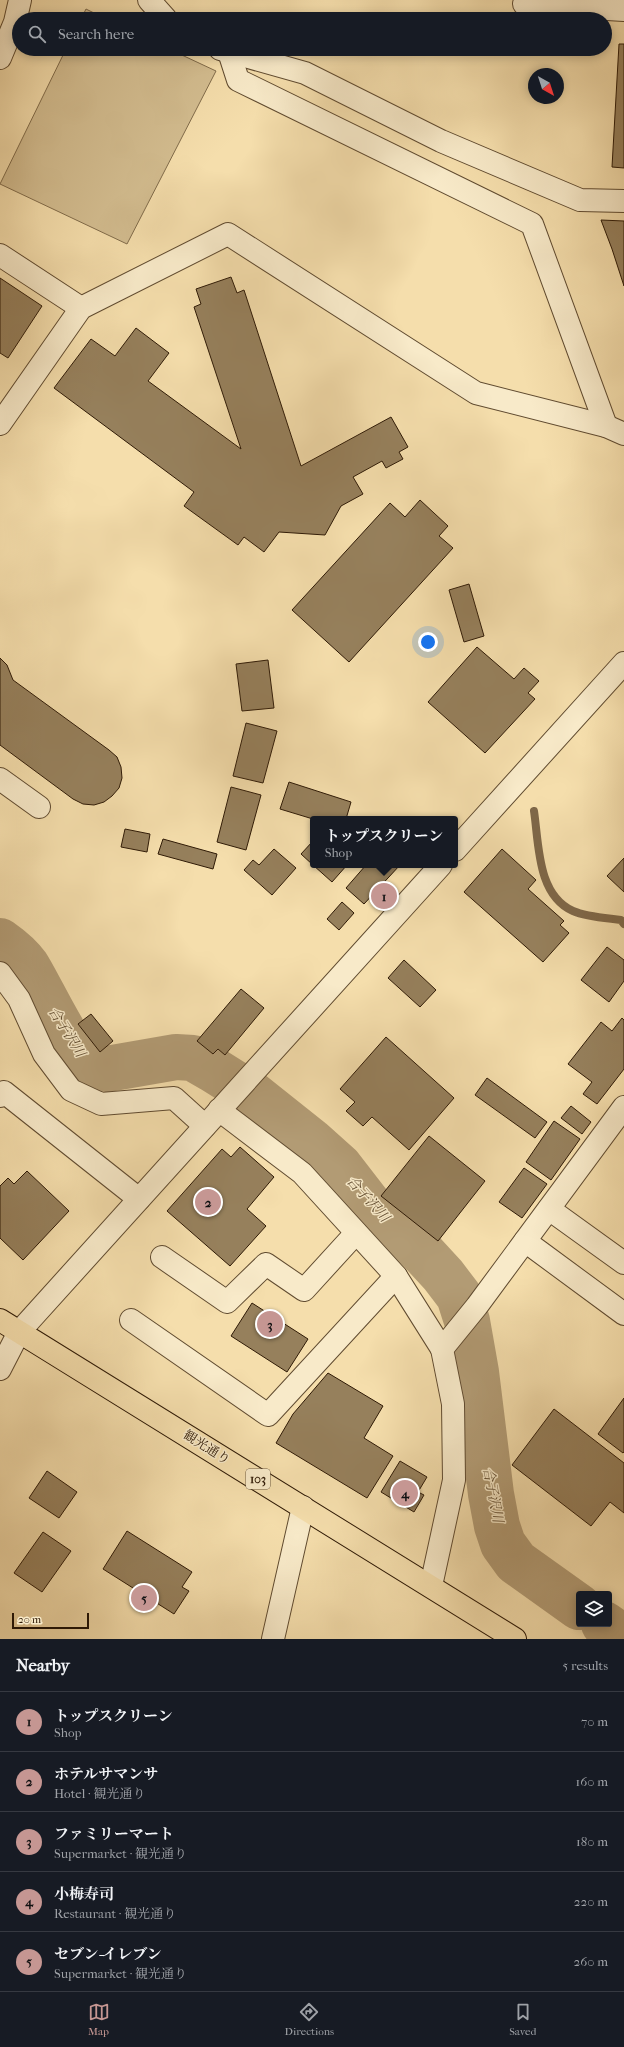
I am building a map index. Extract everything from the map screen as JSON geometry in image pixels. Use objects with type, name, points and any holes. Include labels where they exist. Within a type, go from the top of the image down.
[{"type":"highway","name":"観光通り","points":[[0,1320],[515,1639]]},
{"type":"street","points":[[17,12],[20,0]]},
{"type":"street","points":[[148,0],[159,12]]},
{"type":"street","points":[[524,4],[624,10]]},
{"type":"street","points":[[0,58],[12,29]]},
{"type":"street","points":[[227,56],[238,80],[532,224],[615,430]]},
{"type":"street","points":[[243,56],[305,73],[440,141],[580,200],[624,201]]},
{"type":"street","points":[[0,424],[81,308],[228,234],[476,393],[615,430]]},
{"type":"street","points":[[0,255],[81,308]]},
{"type":"street","points":[[458,847],[624,663]]},
{"type":"street","points":[[0,779],[40,808]]},
{"type":"street","points":[[0,1369],[19,1332],[438,868]]},
{"type":"street","points":[[0,973],[19,999],[44,1054],[71,1090],[101,1104],[174,1098],[205,1126]]},
{"type":"street","points":[[0,1096],[4,1092],[139,1199]]},
{"type":"street","points":[[442,1349],[457,1333],[550,1209],[624,1106]]},
{"type":"street","points":[[223,1107],[302,1173],[396,1276],[442,1349],[453,1404],[454,1480],[431,1586]]},
{"type":"street","points":[[550,1209],[624,1263]]},
{"type":"street","points":[[162,1257],[227,1302],[266,1264],[304,1290],[356,1233]]},
{"type":"street","points":[[525,1242],[624,1314]]},
{"type":"street","points":[[131,1320],[268,1415],[396,1276]]},
{"type":"street","points":[[273,1639],[303,1507]]},
{"type":"shaded area","points":[[86,9],[92,12],[84,12]]},
{"type":"shaded area","points":[[63,56],[184,56],[216,71],[127,244],[0,184]]},
{"type":"building","points":[[619,44],[624,44],[624,168],[612,167]]},
{"type":"building","points":[[601,220],[624,221],[624,286],[612,249]]},
{"type":"building","points":[[231,277],[237,293],[244,290],[301,466],[391,417],[408,447],[399,452],[403,459],[386,468],[382,461],[353,477],[363,494],[341,506],[325,535],[279,532],[264,552],[244,537],[238,545],[184,506],[194,492],[54,388],[91,339],[115,356],[136,328],[169,353],[148,381],[241,449],[194,307],[201,304],[196,289]]},
{"type":"building","points":[[0,278],[42,306],[8,358],[0,353]]},
{"type":"building","points":[[420,500],[448,526],[439,536],[453,548],[349,662],[292,610],[390,503],[405,517]]},
{"type":"building","points":[[469,584],[484,636],[464,642],[449,590]]},
{"type":"building","points":[[477,647],[514,679],[524,668],[539,681],[528,693],[535,699],[485,753],[428,702]]},
{"type":"building","points":[[0,658],[7,665],[13,680],[117,757],[121,767],[122,778],[119,788],[112,796],[104,802],[94,805],[83,804],[73,799],[0,745]]},
{"type":"building","points":[[268,660],[274,708],[242,711],[236,664]]},
{"type":"building","points":[[246,723],[277,731],[263,783],[233,776]]},
{"type":"building","points":[[289,782],[351,802],[347,816],[310,816],[310,818],[280,809]]},
{"type":"building","points":[[231,787],[261,795],[246,850],[217,842]]},
{"type":"building","points":[[125,829],[150,834],[147,852],[121,847]]},
{"type":"building","points":[[163,839],[217,854],[213,869],[158,854]]},
{"type":"building","points":[[310,844],[310,862],[301,854]]},
{"type":"building","points":[[274,849],[296,868],[272,895],[244,870],[253,860],[259,865]]},
{"type":"building","points":[[502,849],[536,880],[528,889],[564,921],[560,925],[569,933],[543,962],[464,892]]},
{"type":"building","points":[[624,858],[624,892],[607,876]]},
{"type":"building","points":[[316,868],[344,868],[332,882]]},
{"type":"building","points":[[363,868],[397,868],[364,904],[346,888]]},
{"type":"building","points":[[342,902],[354,913],[339,930],[327,919]]},
{"type":"building","points":[[607,947],[624,960],[624,981],[609,1002],[581,980]]},
{"type":"building","points":[[404,960],[436,990],[420,1007],[388,978]]},
{"type":"building","points":[[241,989],[264,1008],[225,1055],[218,1049],[213,1054],[197,1041]]},
{"type":"building","points":[[91,1014],[113,1041],[100,1052],[78,1024]]},
{"type":"building","points":[[622,1018],[624,1020],[624,1069],[597,1104],[583,1094],[592,1082],[568,1064],[601,1022],[612,1031]]},
{"type":"building","points":[[386,1037],[454,1098],[409,1150],[372,1117],[363,1126],[346,1111],[355,1102],[340,1089]]},
{"type":"building","points":[[487,1078],[547,1122],[535,1138],[475,1095]]},
{"type":"building","points":[[571,1106],[591,1122],[582,1134],[561,1118]]},
{"type":"building","points":[[554,1121],[580,1139],[551,1180],[526,1162]]},
{"type":"building","points":[[429,1136],[485,1181],[438,1241],[381,1196]]},
{"type":"building","points":[[240,1147],[274,1177],[247,1209],[266,1226],[230,1266],[167,1211],[222,1149],[231,1157]]},
{"type":"building","points":[[524,1168],[547,1184],[522,1218],[499,1202]]},
{"type":"building","points":[[27,1171],[69,1211],[23,1260],[0,1238],[0,1186],[8,1178],[14,1184]]},
{"type":"building","points":[[252,1303],[308,1339],[287,1372],[231,1336]]},
{"type":"building","points":[[328,1373],[383,1406],[364,1438],[393,1456],[367,1498],[276,1443],[293,1414]]},
{"type":"building","points":[[624,1398],[624,1452],[623,1453],[598,1434]]},
{"type":"building","points":[[554,1409],[624,1463],[624,1513],[610,1502],[591,1526],[512,1465]]},
{"type":"building","points":[[400,1461],[427,1477],[418,1492],[424,1495],[414,1512],[381,1492]]},
{"type":"building","points":[[47,1471],[77,1492],[59,1518],[29,1498]]},
{"type":"building","points":[[127,1531],[192,1572],[182,1587],[189,1591],[174,1614],[103,1569]]},
{"type":"building","points":[[43,1532],[71,1551],[42,1592],[14,1573]]},
{"type":"waterway","points":[[534,811],[542,867],[546,881],[552,893],[561,903],[573,911],[590,916],[621,920],[624,924]]},
{"type":"waterway","name":"合子沢川","points":[[0,941],[15,952],[27,966],[63,1032],[80,1056],[87,1063],[107,1069],[176,1057],[193,1058],[212,1069],[252,1094],[311,1141],[340,1167],[374,1211],[420,1250],[443,1275],[459,1296],[467,1321],[476,1372],[491,1494],[497,1526],[503,1544],[516,1562],[576,1605]]},
{"type":"waterway","name":"合子沢川","points":[[608,1627],[624,1638]]},
{"type":"place","name":"トップスクリーン","points":[[384,896]]},
{"type":"place","name":"ホテルサマンサ","points":[[208,1202]]},
{"type":"place","name":"ファミリーマート","points":[[270,1324]]},
{"type":"place","name":"小梅寿司","points":[[405,1493]]},
{"type":"place","name":"セブン-イレブン","points":[[144,1598]]}]
